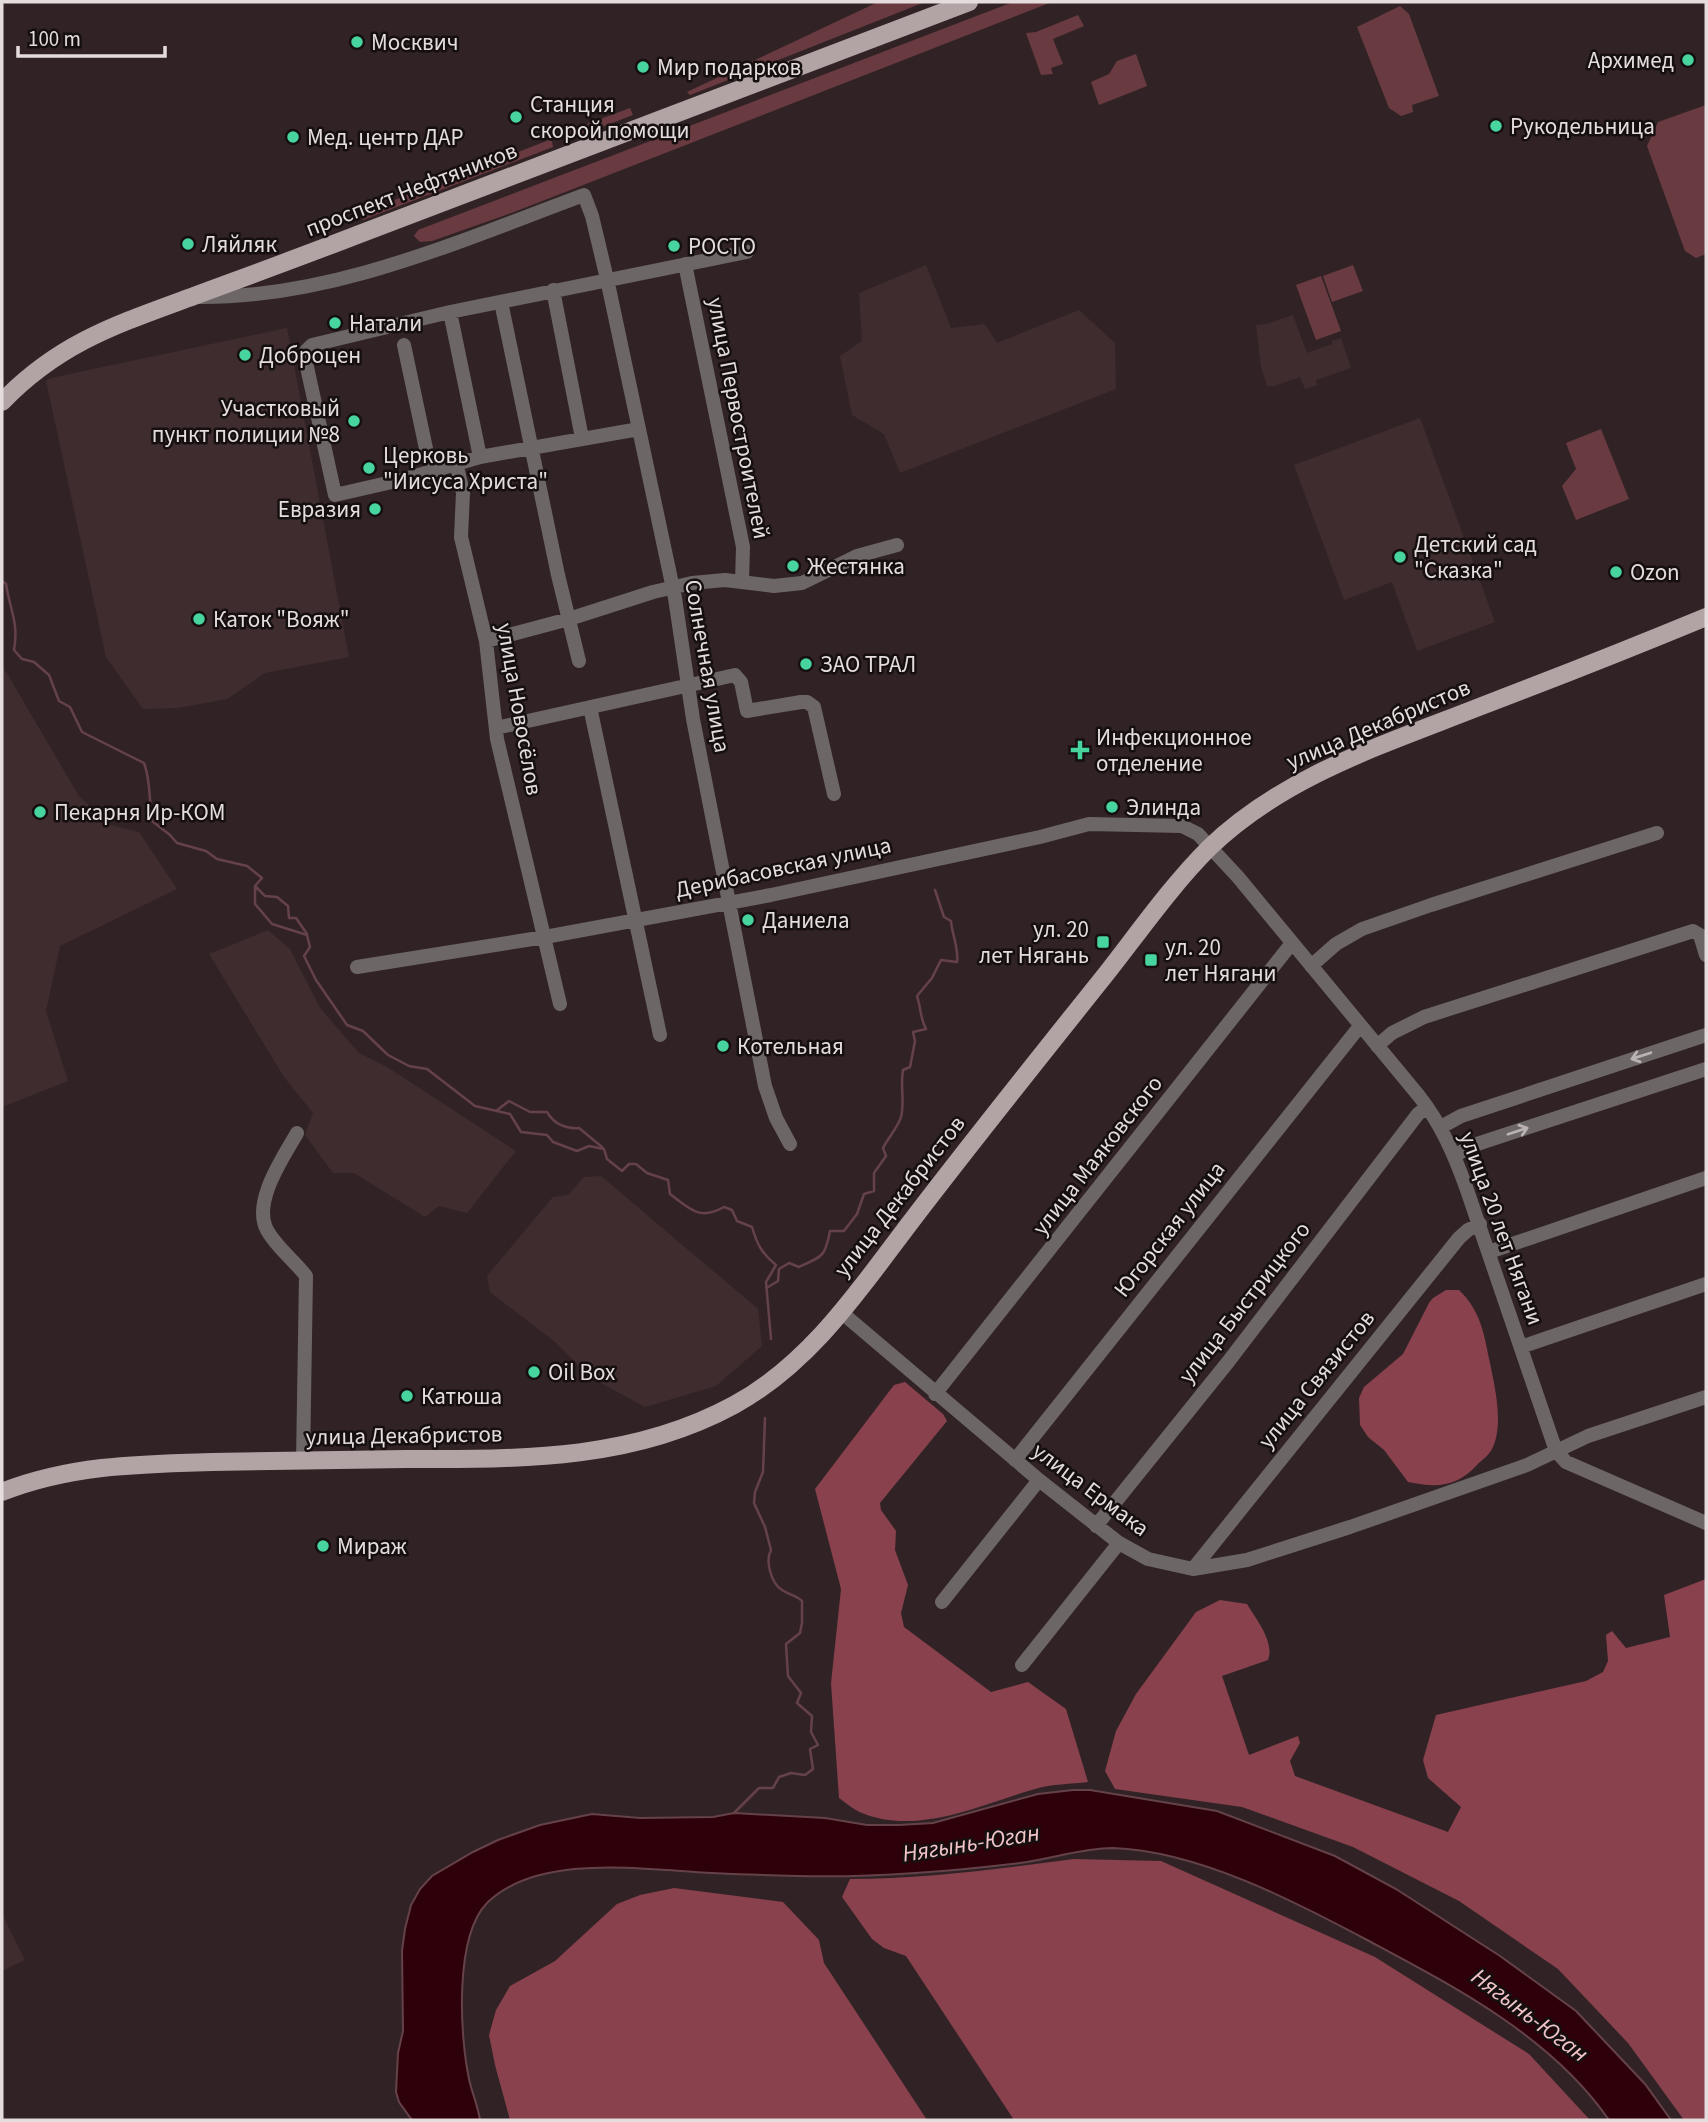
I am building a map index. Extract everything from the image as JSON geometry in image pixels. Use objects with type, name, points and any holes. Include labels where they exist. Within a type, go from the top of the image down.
[{"type":"main road","name":"проспект Нефтяников","points":[[2,402],[28,377],[75,344],[132,317],[280,264],[970,2]]},
{"type":"main road","name":"улица Декабристов","points":[[2,1492],[62,1473],[113,1466],[546,1456],[610,1449],[654,1439],[696,1424],[760,1390],[803,1353],[841,1312],[988,1121],[1175,886],[1211,846],[1264,805],[1317,774],[1390,742],[1706,617]]},
{"type":"street","name":"Солнечная улица","points":[[292,289],[371,271],[584,195],[592,216],[607,279],[672,587],[693,719],[766,1093],[790,1144]]},
{"type":"street","points":[[639,429],[456,462],[405,479],[335,495],[305,358],[306,351],[312,345],[450,312],[747,252]]},
{"type":"street","points":[[280,264],[279,280],[292,289]]},
{"type":"street","name":"улица Первостроителей","points":[[685,264],[743,547],[742,582]]},
{"type":"street","points":[[190,297],[230,298],[292,289]]},
{"type":"street","points":[[553,290],[582,438]]},
{"type":"street","points":[[501,302],[558,575],[579,660]]},
{"type":"street","points":[[450,312],[480,457]]},
{"type":"street","points":[[404,345],[428,458]]},
{"type":"street","name":"улица Новосёлов","points":[[456,462],[463,493],[461,537],[486,641],[496,729],[560,1004]]},
{"type":"street","points":[[486,641],[672,587],[710,580],[774,586],[802,583],[857,556],[897,545]]},
{"type":"street","points":[[496,729],[735,675],[741,682],[747,711],[801,702],[811,704],[834,794]]},
{"type":"street","points":[[590,707],[660,1035]]},
{"type":"street","name":"Дерибасовская улица","points":[[357,967],[545,937],[730,902],[1040,837],[1089,824],[1182,826],[1191,829],[1211,846]]},
{"type":"street","points":[[1311,966],[1336,944],[1362,929],[1657,833]]},
{"type":"street","name":"улица 20 лет Нягани","points":[[1211,846],[1441,1127],[1455,1155],[1480,1224],[1556,1451]]},
{"type":"street","points":[[1377,1046],[1392,1032],[1423,1017],[1693,931],[1700,935],[1706,955]]},
{"type":"street","name":"улица Маяковского","points":[[935,1394],[1292,943]]},
{"type":"street","name":"Югорская улица","points":[[1015,1460],[1360,1026]]},
{"type":"street","points":[[1441,1127],[1461,1116],[1706,1035]]},
{"type":"street","points":[[1455,1155],[1477,1144],[1706,1069]]},
{"type":"street","name":"улица Быстрицкого","points":[[1096,1526],[1228,1362],[1418,1114],[1427,1107]]},
{"type":"street","points":[[297,1133],[265,1197],[262,1214],[267,1232],[306,1276],[303,1461]]},
{"type":"street","points":[[1489,1252],[1706,1178]]},
{"type":"street","name":"улица Связистов","points":[[1193,1569],[1451,1248],[1464,1233],[1480,1224]]},
{"type":"street","points":[[1521,1347],[1706,1284]]},
{"type":"street","name":"улица Ермака","points":[[841,1312],[935,1394],[1119,1543],[1148,1559],[1193,1569],[1247,1560],[1350,1527],[1527,1465],[1588,1436],[1706,1397]]},
{"type":"street","points":[[1556,1451],[1566,1462],[1706,1523]]},
{"type":"street","points":[[942,1602],[1039,1480]]},
{"type":"street","points":[[1022,1665],[1119,1543]]},
{"type":"shaded area","points":[[878,2],[925,2],[690,95],[687,92]]},
{"type":"shaded area","points":[[1013,2],[1052,2],[514,212],[432,241],[420,242],[414,236],[418,230]]},
{"type":"shaded area","points":[[1400,6],[1409,14],[1439,96],[1412,105],[1413,112],[1401,116],[1389,108],[1357,27]]},
{"type":"shaded area","points":[[1078,15],[1084,26],[1053,39],[1063,64],[1051,68],[1053,74],[1041,75],[1026,33],[1036,32]]},
{"type":"shaded area","points":[[1136,54],[1147,86],[1099,105],[1091,82],[1109,74],[1117,61]]},
{"type":"shaded area","points":[[1706,105],[1706,254],[1696,258],[1685,251],[1647,146],[1658,122]]},
{"type":"shaded area","points":[[630,108],[633,115],[568,140],[565,137],[571,130]]},
{"type":"shaded area","points":[[552,141],[553,147],[363,220],[360,217],[361,213]]},
{"type":"shaded area","points":[[926,265],[951,328],[985,324],[997,343],[1079,310],[1115,343],[1116,389],[900,473],[884,434],[852,415],[840,356],[862,341],[859,293]]},
{"type":"shaded area","points":[[1353,265],[1363,291],[1332,302],[1323,276]]},
{"type":"shaded area","points":[[1321,276],[1341,331],[1316,340],[1296,285]]},
{"type":"shaded area","points":[[1293,315],[1307,353],[1341,338],[1351,368],[1316,380],[1317,385],[1305,389],[1300,377],[1267,386],[1261,367],[1256,325]]},
{"type":"shaded area","points":[[287,328],[349,657],[265,673],[227,699],[178,708],[143,709],[106,657],[46,381]]},
{"type":"shaded area","name":"Детский сад \"Сказка\"","points":[[1420,418],[1495,622],[1417,651],[1392,582],[1344,600],[1294,465]]},
{"type":"shaded area","points":[[1601,429],[1629,499],[1576,520],[1562,486],[1576,469],[1566,443]]},
{"type":"shaded area","points":[[2,665],[79,796],[110,825],[139,832],[177,889],[60,946],[46,1011],[68,1081],[2,1107]]},
{"type":"shaded area","points":[[268,930],[290,949],[320,1008],[359,1053],[387,1067],[516,1151],[467,1213],[439,1206],[425,1217],[354,1173],[333,1173],[305,1135],[313,1113],[284,1077],[209,954]]},
{"type":"shaded area","points":[[601,1176],[758,1309],[762,1346],[716,1386],[645,1407],[590,1377],[555,1342],[490,1292],[487,1276],[553,1197],[568,1195],[584,1177]]},
{"type":"shaded area","points":[[1446,1290],[1459,1290],[1472,1306],[1481,1324],[1496,1395],[1496,1439],[1491,1451],[1462,1478],[1446,1484],[1419,1484],[1408,1482],[1384,1450],[1368,1437],[1360,1425],[1359,1398],[1364,1387],[1403,1354],[1429,1303]]},
{"type":"shaded area","points":[[905,1382],[943,1414],[947,1421],[880,1503],[881,1510],[896,1531],[895,1550],[908,1585],[901,1613],[904,1627],[991,1692],[1028,1682],[1066,1709],[1088,1782],[1041,1787],[950,1815],[905,1821],[862,1813],[839,1798],[831,1683],[841,1589],[815,1489],[894,1385]]},
{"type":"shaded area","points":[[1706,1579],[1706,2120],[1684,2120],[1628,2043],[1558,1969],[1459,1901],[1353,1847],[1242,1807],[1115,1789],[1105,1771],[1116,1731],[1136,1694],[1196,1612],[1220,1600],[1247,1604],[1267,1638],[1268,1660],[1222,1676],[1249,1755],[1298,1736],[1300,1743],[1290,1761],[1295,1776],[1448,1832],[1461,1807],[1428,1778],[1423,1760],[1436,1715],[1586,1681],[1603,1672],[1608,1661],[1606,1635],[1612,1631],[1626,1648],[1670,1637],[1664,1595]]},
{"type":"shaded area","points":[[1074,1859],[1161,1861],[1375,1957],[1529,2054],[1590,2120],[1014,2120],[906,1956],[884,1948],[872,1939],[842,1897],[850,1879],[990,1870]]},
{"type":"shaded area","points":[[674,1888],[783,1902],[819,1940],[824,1963],[927,2120],[510,2120],[489,2035],[496,2010],[510,1986],[555,1961],[617,1904],[640,1895]]},
{"type":"shaded area","points":[[2,1914],[25,1960],[2,1971]]},
{"type":"water","name":"Нягынь-Юган","points":[[1090,1790],[1217,1811],[1335,1856],[1396,1889],[1500,1956],[1576,2011],[1645,2084],[1671,2120],[1609,2120],[1586,2090],[1560,2063],[1500,2017],[1435,1977],[1309,1910],[1212,1868],[1145,1851],[1113,1848],[1020,1863],[881,1875],[768,1875],[606,1868],[553,1872],[529,1878],[506,1889],[487,1903],[476,1919],[464,1962],[463,2038],[469,2079],[480,2120],[412,2120],[399,2102],[396,2092],[398,2053],[403,2031],[402,1951],[411,1905],[432,1876],[498,1840],[540,1825],[592,1814],[640,1818],[713,1817],[734,1813],[825,1818],[867,1825],[933,1823],[1038,1794]]},
{"type":"waterway","points":[[2,581],[6,584],[15,624],[14,650],[22,659],[34,662],[49,675],[59,701],[70,707],[82,732],[144,763],[152,821],[177,843],[206,851],[217,859],[247,866],[262,878],[255,886],[255,904],[272,924],[307,935],[310,947],[304,956],[316,980],[347,1025],[363,1031],[388,1055],[409,1066],[427,1069],[475,1106],[510,1114],[521,1132],[547,1135],[553,1142],[577,1151],[589,1146],[604,1149],[607,1159],[622,1171],[629,1164],[636,1164],[647,1173],[668,1180],[670,1194],[695,1211],[708,1213],[724,1207],[732,1210],[737,1221],[752,1227],[761,1248],[776,1265],[766,1282],[771,1339]]},
{"type":"waterway","points":[[255,886],[265,896],[277,897],[288,906],[289,918],[296,918],[307,934]]},
{"type":"waterway","points":[[768,1287],[778,1281],[779,1269],[789,1263],[799,1267],[822,1255],[830,1231],[844,1231],[857,1214],[864,1194],[874,1191],[874,1173],[886,1156],[883,1148],[901,1117],[903,1070],[910,1067],[915,1041],[913,1032],[926,1029],[917,996],[932,978],[941,960],[957,962],[951,921],[944,917],[935,890]]},
{"type":"waterway","points":[[496,1111],[509,1101],[530,1112],[547,1112],[557,1123],[565,1127],[579,1128],[602,1147]]},
{"type":"waterway","points":[[734,1813],[759,1788],[773,1788],[779,1777],[791,1773],[805,1775],[813,1769],[810,1749],[818,1745],[811,1732],[812,1716],[797,1703],[801,1693],[788,1676],[786,1644],[800,1633],[802,1601],[778,1587],[772,1577],[769,1566],[771,1550],[765,1527],[754,1503],[755,1492],[763,1472],[765,1418]]},
{"type":"place","name":"Москвич","points":[[357,42]]},
{"type":"place","name":"Архимед","points":[[1688,60]]},
{"type":"place","name":"Мир подарков","points":[[643,67]]},
{"type":"place","name":"Станция скорой помощи","points":[[516,117]]},
{"type":"place","name":"Рукодельница","points":[[1496,126]]},
{"type":"place","name":"Мед. центр ДАР","points":[[293,137]]},
{"type":"place","name":"Ляйляк","points":[[188,244]]},
{"type":"place","name":"РОСТО","points":[[674,246]]},
{"type":"place","name":"Натали","points":[[335,323]]},
{"type":"place","name":"Доброцен","points":[[245,355]]},
{"type":"place","name":"Участковый пункт полиции №8","points":[[354,421]]},
{"type":"place","name":"Церковь \"Иисуса Христа\"","points":[[369,468]]},
{"type":"place","name":"Евразия","points":[[375,509]]},
{"type":"place","name":"Детский сад \"Сказка\"","points":[[1400,557]]},
{"type":"place","name":"Жестянка","points":[[793,566]]},
{"type":"place","name":"Ozon","points":[[1616,572]]},
{"type":"place","name":"Каток \"Вояж\"","points":[[199,619]]},
{"type":"place","name":"ЗАО ТРАЛ","points":[[806,664]]},
{"type":"place","name":"Инфекционное отделение","points":[[1080,750]]},
{"type":"place","name":"Элинда","points":[[1112,807]]},
{"type":"place","name":"Пекарня Ир-КОМ","points":[[40,812]]},
{"type":"place","name":"Даниела","points":[[748,920]]},
{"type":"place","name":"ул. 20 лет Нягань","points":[[1103,942]]},
{"type":"place","name":"ул. 20 лет Нягани","points":[[1151,960]]},
{"type":"place","name":"Котельная","points":[[723,1046]]},
{"type":"place","name":"Oil Box","points":[[534,1372]]},
{"type":"place","name":"Катюша","points":[[407,1396]]},
{"type":"place","name":"Мираж","points":[[323,1546]]}]
